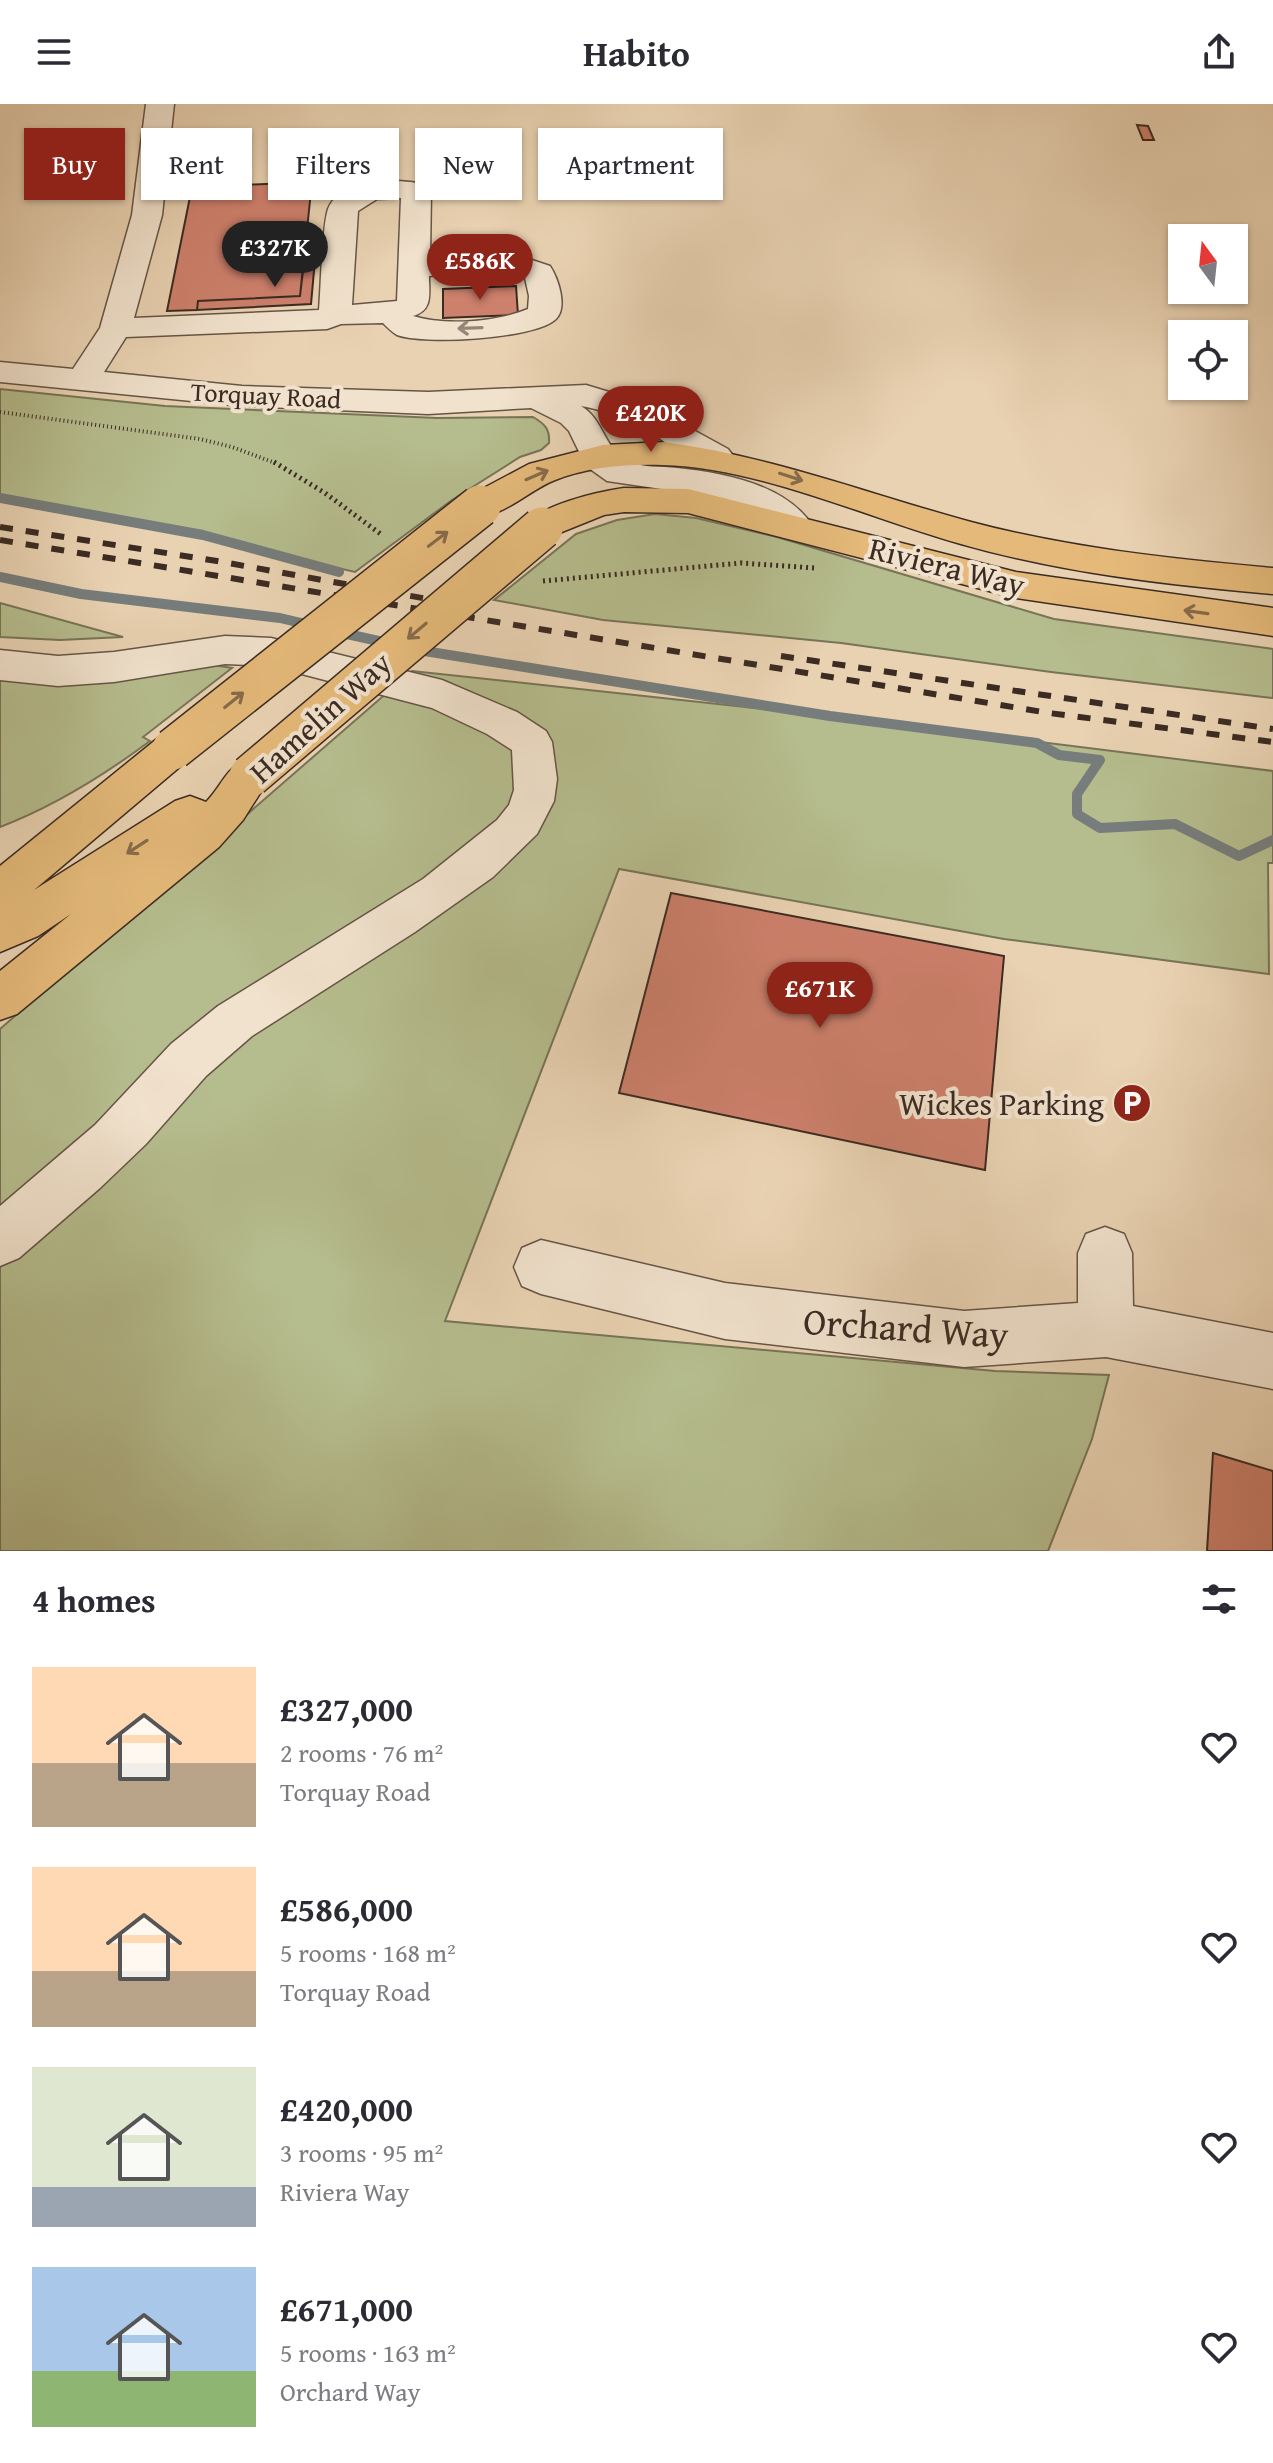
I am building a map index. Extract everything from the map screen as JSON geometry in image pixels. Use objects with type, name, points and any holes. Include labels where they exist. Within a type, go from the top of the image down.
[{"type":"main road","name":"Riviera Way","points":[[631,477],[716,457],[771,471],[915,520],[1054,554],[1154,570],[1273,581]]},
{"type":"main road","name":"Hamelin Way","points":[[0,893],[73,829],[340,614],[480,506],[514,485],[553,468],[599,458]]},
{"type":"main road","name":"Hamelin Way","points":[[0,999],[203,834],[228,808],[250,776],[542,528],[631,477]]},
{"type":"main road","name":"Riviera Way","points":[[631,477],[688,501],[1016,585],[1273,622]]},
{"type":"main road","points":[[0,932],[22,922],[250,776]]},
{"type":"main road","points":[[0,857],[25,851],[73,829]]},
{"type":"street","points":[[81,382],[116,328],[147,215],[160,104]]},
{"type":"street","points":[[116,328],[327,319],[335,315],[391,313],[413,306],[416,191],[378,190],[352,197],[343,209],[335,315]]},
{"type":"street","points":[[391,313],[406,327],[441,329],[523,324],[543,314],[545,296],[539,273],[502,259],[413,269]]},
{"type":"street","name":"Torquay Road","points":[[0,372],[242,396],[428,403],[575,394],[650,416],[674,434],[716,457]]},
{"type":"street","name":"Torquay Road","points":[[533,397],[573,415],[584,426],[599,458]]},
{"type":"street","points":[[599,458],[608,467],[631,477],[630,439],[607,402]]},
{"type":"street","points":[[0,665],[58,671],[114,667],[225,650],[271,652],[454,700],[502,723],[531,742],[538,773],[534,803],[515,831],[453,881],[263,1004],[198,1051],[128,1127],[0,1240]]},
{"type":"street","points":[[1105,1253],[1106,1329]]},
{"type":"street","name":"Orchard Way","points":[[541,1267],[725,1311],[964,1339],[1106,1329],[1273,1361]]},
{"type":"green space","points":[[0,389],[165,406],[437,418],[533,417],[546,427],[549,443],[541,450],[520,457],[452,500],[355,572],[224,542],[0,501]]},
{"type":"green space","points":[[655,514],[696,518],[777,537],[1054,619],[1273,649],[1273,698],[841,643],[603,620],[494,600],[576,534],[617,520]]},
{"type":"green space","points":[[0,603],[123,637],[60,640],[0,637]]},
{"type":"green space","points":[[213,665],[232,668],[143,737],[150,741],[78,789],[0,827],[0,680],[80,681]]},
{"type":"green space","points":[[412,671],[830,716],[1273,771],[1273,863],[1268,863],[1269,974],[1004,939],[619,869],[445,1321],[995,1371],[1109,1375],[1092,1439],[1048,1551],[0,1551],[0,1029]]},
{"type":"building","points":[[1137,125],[1148,126],[1154,140],[1143,140]]},
{"type":"building","points":[[252,184],[268,184],[268,200],[310,200],[300,296],[198,301],[197,310],[167,311],[189,200],[252,200]]},
{"type":"building","points":[[307,237],[317,237],[311,304],[197,310],[198,301],[300,296]]},
{"type":"building","points":[[516,286],[518,315],[443,318],[443,289]]},
{"type":"building","points":[[671,893],[1004,956],[985,1170],[619,1093]]},
{"type":"building","points":[[1213,1453],[1273,1471],[1273,1551],[1207,1551]]},
{"type":"waterway","points":[[0,498],[203,535],[339,572]]},
{"type":"waterway","points":[[0,577],[81,594],[280,618],[314,626]]},
{"type":"waterway","points":[[338,632],[392,644]]},
{"type":"waterway","points":[[412,649],[830,716],[1037,743],[1059,755],[1100,760],[1077,794],[1077,814],[1100,828],[1175,824],[1239,856],[1273,840]]},
{"type":"railway","points":[[0,527],[217,561],[450,603]]},
{"type":"railway","points":[[0,540],[1049,713],[1273,742]]},
{"type":"railway","points":[[781,656],[1273,729]]},
{"type":"place","name":"Wickes Parking","points":[[1132,1103]]}]
